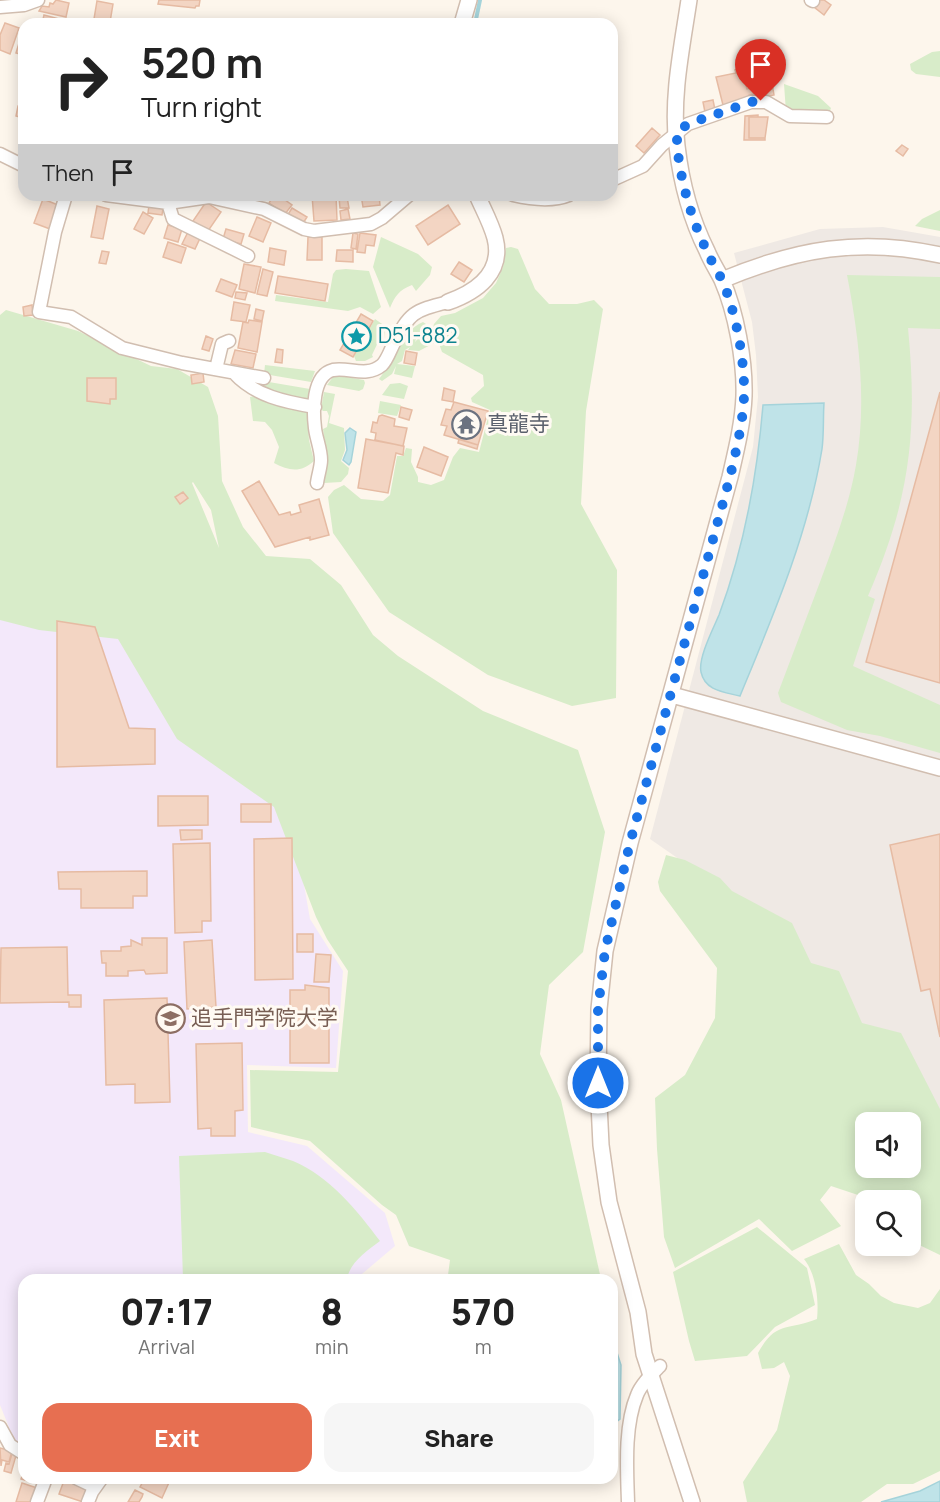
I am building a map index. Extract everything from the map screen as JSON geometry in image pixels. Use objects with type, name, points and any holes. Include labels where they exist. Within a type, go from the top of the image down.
[{"type":"street","points":[[0,7],[24,5],[38,0]]},
{"type":"street","points":[[464,18],[469,0]]},
{"type":"street","points":[[689,0],[676,104],[676,144],[688,203],[706,250],[722,280],[735,322],[744,396],[730,477],[628,853],[605,951],[598,1009],[598,1083],[601,1145],[609,1202],[638,1312],[644,1354],[656,1370],[692,1502]]},
{"type":"street","points":[[618,177],[643,166],[688,124],[751,102],[761,101],[771,104],[790,116],[827,117]]},
{"type":"street","points":[[0,154],[18,163]]},
{"type":"street","points":[[64,201],[55,232],[39,312],[71,317],[122,348],[264,378]]},
{"type":"street","points":[[152,201],[168,203],[182,201]]},
{"type":"street","points":[[227,201],[264,209],[304,229],[314,231],[371,224],[402,201]]},
{"type":"street","points":[[317,483],[321,460],[315,428],[315,407],[320,381],[323,376],[333,370],[365,372],[376,369],[384,363],[400,330],[411,315],[468,295],[487,279],[495,258],[495,236],[480,201]]},
{"type":"street","points":[[168,203],[173,219],[248,256]]},
{"type":"street","points":[[722,280],[788,257],[820,249],[850,246],[879,247],[917,250],[940,255]]},
{"type":"street","points":[[216,369],[222,344],[229,341]]},
{"type":"street","points":[[233,372],[246,384],[273,398],[315,407]]},
{"type":"street","points":[[672,695],[940,768]]},
{"type":"street","points":[[628,1502],[628,1451],[634,1404],[637,1393],[656,1370]]},
{"type":"street","points":[[0,1427],[10,1445],[18,1450]]},
{"type":"street","points":[[37,1502],[44,1484]]},
{"type":"street","points":[[88,1502],[98,1484]]},
{"type":"shaded area","points":[[883,227],[940,237],[940,1150],[921,1126],[921,1112],[910,1112],[751,909],[650,839],[753,447],[758,397],[756,355],[752,322],[734,253],[820,229]]},
{"type":"shaded area","name":"追手門学院大学","points":[[0,595],[126,629],[290,805],[310,919],[343,971],[336,1068],[247,1065],[248,1132],[307,1146],[385,1213],[395,1246],[362,1274],[18,1274],[18,1443],[15,1442],[0,1405]]},
{"type":"green space","points":[[940,51],[940,77],[916,74],[911,70],[910,64],[932,52]]},
{"type":"green space","points":[[784,84],[818,96],[831,108],[828,116],[786,112]]},
{"type":"green space","points":[[940,210],[940,231],[915,226],[922,219]]},
{"type":"green space","points":[[381,237],[418,254],[432,267],[430,275],[416,291],[412,285],[404,289],[390,308],[373,267]]},
{"type":"green space","points":[[506,248],[518,249],[535,289],[549,304],[577,304],[594,300],[603,309],[586,411],[581,504],[617,570],[616,698],[572,706],[488,675],[389,612],[333,533],[328,497],[334,490],[344,485],[361,499],[383,501],[390,495],[397,456],[403,456],[406,448],[412,449],[411,462],[418,482],[431,485],[444,480],[453,457],[460,448],[479,452],[490,410],[472,402],[471,398],[484,386],[483,375],[442,352],[438,341],[419,351],[408,350],[410,347],[405,350],[402,361],[397,364],[415,366],[412,378],[394,374],[396,366],[392,374],[382,381],[379,379],[403,340],[415,327],[423,322],[426,324],[415,342],[424,332],[432,332],[434,324],[441,316],[455,313],[483,298],[496,283],[503,267]]},
{"type":"green space","points":[[336,270],[369,271],[381,307],[373,314],[360,307],[348,311],[275,301],[276,295],[328,302],[333,274]]},
{"type":"green space","points":[[847,275],[940,277],[940,329],[908,328],[912,400],[908,465],[893,528],[868,596],[875,599],[853,666],[940,705],[940,753],[880,736],[847,730],[781,702],[778,693],[836,539],[856,465],[861,417],[860,370]]},
{"type":"green space","points":[[6,310],[78,331],[151,366],[177,369],[208,387],[218,416],[222,481],[243,527],[266,556],[310,559],[341,585],[373,635],[398,656],[483,711],[578,750],[605,832],[583,952],[549,985],[540,1054],[561,1100],[600,1274],[448,1274],[450,1260],[409,1246],[396,1215],[310,1141],[251,1127],[250,1070],[338,1072],[348,971],[316,917],[274,807],[177,739],[118,639],[39,630],[0,620],[0,315]],"holes":[[[193,482],[211,510],[219,548],[192,483]]]},
{"type":"green space","points":[[375,319],[385,326],[384,338],[380,338],[373,357],[365,361],[356,361],[354,356]]},
{"type":"green space","points":[[265,365],[315,371],[311,382],[264,374]]},
{"type":"green space","points":[[333,377],[364,380],[363,389],[359,391],[327,385]]},
{"type":"green space","points":[[263,381],[310,389],[308,401],[285,397],[263,388]]},
{"type":"green space","points":[[400,383],[408,386],[404,399],[382,395],[390,384]]},
{"type":"green space","points":[[324,392],[335,394],[329,423],[344,428],[345,450],[341,461],[349,468],[348,474],[341,482],[324,483],[327,460],[323,429],[327,427],[329,416],[327,411],[321,409]]},
{"type":"green space","points":[[255,396],[292,409],[307,409],[309,440],[314,461],[300,469],[285,468],[274,463],[279,447],[272,430],[265,422],[253,421],[250,397]]},
{"type":"green space","points":[[380,401],[401,405],[397,416],[378,413]]},
{"type":"green space","points":[[666,855],[685,860],[720,878],[732,891],[792,923],[811,963],[839,971],[862,1023],[901,1033],[940,1109],[940,1255],[921,1246],[921,1190],[855,1190],[855,1194],[831,1186],[820,1200],[841,1226],[792,1251],[759,1219],[675,1268],[664,1237],[655,1098],[685,1075],[715,1018],[717,968],[660,891],[658,882]]},
{"type":"green space","points":[[265,1152],[293,1161],[319,1175],[341,1195],[380,1241],[355,1262],[349,1274],[183,1274],[179,1156]]},
{"type":"green space","points":[[757,1227],[807,1268],[815,1305],[775,1327],[747,1356],[695,1361],[673,1272]]},
{"type":"green space","points":[[839,1244],[856,1275],[881,1296],[894,1303],[918,1308],[930,1303],[940,1289],[940,1471],[913,1484],[887,1484],[861,1502],[747,1502],[743,1482],[777,1430],[790,1376],[784,1362],[774,1368],[762,1369],[758,1353],[771,1335],[777,1331],[817,1319],[816,1288],[804,1259]]},
{"type":"water","points":[[824,403],[823,443],[816,481],[799,544],[777,605],[740,696],[716,690],[703,678],[702,659],[736,564],[753,485],[763,405]]},
{"type":"water","points":[[350,428],[356,432],[349,465],[343,460],[347,450],[345,433]]},
{"type":"water","points":[[618,1356],[621,1365],[620,1419],[618,1420]]},
{"type":"water","points":[[940,1481],[940,1502],[881,1502],[920,1491]]},
{"type":"building","points":[[56,0],[69,3],[66,17],[39,11],[42,6],[49,7],[50,3],[53,4]]},
{"type":"building","points":[[159,0],[200,0],[199,6],[195,8],[158,4]]},
{"type":"building","points":[[819,0],[824,0],[831,5],[824,15],[814,7]]},
{"type":"building","points":[[97,1],[113,4],[111,18],[94,18]]},
{"type":"building","points":[[5,23],[18,28],[10,54],[0,50],[0,35]]},
{"type":"building","points":[[768,65],[773,89],[756,93],[753,79],[762,77],[760,67]]},
{"type":"building","points":[[760,67],[762,77],[753,79],[751,69]]},
{"type":"building","points":[[741,68],[747,89],[752,88],[754,94],[749,95],[749,99],[723,105],[716,77],[736,73],[735,70]]},
{"type":"building","points":[[773,89],[774,95],[757,99],[756,93]]},
{"type":"building","points":[[713,100],[715,110],[705,112],[703,102]]},
{"type":"building","points":[[758,115],[758,117],[749,117],[749,138],[765,138],[765,140],[744,140],[745,116]]},
{"type":"building","points":[[749,117],[768,117],[765,138],[749,138]]},
{"type":"building","points":[[652,128],[660,135],[644,153],[636,146]]},
{"type":"building","points":[[902,145],[908,149],[903,156],[896,151]]},
{"type":"building","points":[[42,201],[58,205],[50,229],[34,223]]},
{"type":"building","points":[[270,201],[286,201],[292,205],[285,214],[269,203]]},
{"type":"building","points":[[312,201],[336,201],[337,220],[314,221]]},
{"type":"building","points":[[339,201],[348,201],[349,208],[340,208]]},
{"type":"building","points":[[362,201],[380,201],[380,205],[363,207]]},
{"type":"building","points":[[206,202],[221,212],[208,231],[193,221]]},
{"type":"building","points":[[149,205],[163,208],[162,215],[148,213]]},
{"type":"building","points":[[448,205],[460,224],[428,245],[416,226]]},
{"type":"building","points":[[97,206],[109,209],[103,239],[91,237]]},
{"type":"building","points":[[292,208],[307,217],[302,225],[287,216]]},
{"type":"building","points":[[348,209],[350,219],[341,220],[340,211]]},
{"type":"building","points":[[143,212],[153,218],[144,234],[134,229]]},
{"type":"building","points":[[257,217],[271,223],[263,242],[249,236]]},
{"type":"building","points":[[168,225],[182,229],[178,242],[164,238]]},
{"type":"building","points":[[226,229],[244,234],[241,244],[223,239]]},
{"type":"building","points":[[189,230],[201,236],[195,249],[182,244]]},
{"type":"building","points":[[353,233],[358,234],[356,249],[351,248]]},
{"type":"building","points":[[360,233],[376,235],[374,246],[366,245],[365,253],[357,252]]},
{"type":"building","points":[[308,237],[322,237],[322,260],[307,260]]},
{"type":"building","points":[[168,242],[186,248],[181,263],[163,257]]},
{"type":"building","points":[[270,248],[286,251],[284,265],[268,262]]},
{"type":"building","points":[[337,250],[353,250],[353,262],[336,261]]},
{"type":"building","points":[[102,251],[109,252],[106,264],[99,263]]},
{"type":"building","points":[[459,262],[472,270],[464,282],[451,274]]},
{"type":"building","points":[[244,264],[261,267],[255,293],[239,289]]},
{"type":"building","points":[[263,269],[273,272],[267,296],[257,294]]},
{"type":"building","points":[[278,276],[328,284],[325,301],[275,293]]},
{"type":"building","points":[[221,279],[237,285],[232,297],[216,291]]},
{"type":"building","points":[[236,292],[247,293],[245,300],[235,298]]},
{"type":"building","points":[[234,302],[250,305],[246,322],[231,320]]},
{"type":"building","points":[[32,305],[33,315],[24,316],[23,307]]},
{"type":"building","points":[[256,309],[264,311],[262,321],[254,319]]},
{"type":"building","points":[[361,314],[373,321],[353,357],[340,350]]},
{"type":"building","points":[[249,320],[262,322],[257,352],[238,348],[243,322],[248,323]]},
{"type":"building","points":[[206,336],[213,339],[209,351],[202,349]]},
{"type":"building","points":[[277,349],[283,350],[282,363],[275,362]]},
{"type":"building","points":[[235,350],[256,354],[253,368],[231,364]]},
{"type":"building","points":[[406,351],[417,353],[415,365],[404,363]]},
{"type":"building","points":[[203,373],[204,382],[192,384],[191,375]]},
{"type":"building","points":[[87,378],[116,378],[116,399],[110,399],[110,404],[87,401]]},
{"type":"building","points":[[444,388],[455,391],[453,402],[442,400]]},
{"type":"building","points":[[940,392],[940,683],[866,662]]},
{"type":"building","points":[[454,402],[488,411],[478,445],[444,435],[447,426],[441,425],[446,409],[451,410]]},
{"type":"building","points":[[401,407],[412,410],[409,420],[399,417]]},
{"type":"building","points":[[379,416],[395,419],[394,426],[407,428],[403,446],[375,440],[376,433],[371,432],[373,422],[377,423]]},
{"type":"building","points":[[366,439],[404,446],[403,455],[396,453],[388,493],[358,488]]},
{"type":"building","points":[[459,439],[478,445],[477,449],[458,443]]},
{"type":"building","points":[[424,447],[448,457],[441,476],[417,467]]},
{"type":"building","points":[[259,481],[279,515],[301,512],[299,505],[319,499],[329,535],[310,540],[310,537],[275,547],[242,491]]},
{"type":"building","points":[[183,492],[188,498],[180,504],[175,497]]},
{"type":"building","points":[[57,621],[95,627],[129,728],[155,729],[155,764],[57,767]]},
{"type":"building","points":[[158,796],[208,796],[208,825],[158,826]]},
{"type":"building","points":[[241,804],[271,804],[271,822],[241,822]]},
{"type":"building","points":[[180,830],[202,830],[202,839],[181,840]]},
{"type":"building","points":[[940,834],[940,1037],[930,989],[921,991],[890,845]]},
{"type":"building","points":[[292,838],[293,979],[255,980],[254,839]]},
{"type":"building","points":[[210,843],[211,921],[202,921],[202,932],[175,933],[173,844]]},
{"type":"building","points":[[147,871],[147,896],[133,896],[133,908],[81,908],[81,889],[59,889],[58,872]]},
{"type":"building","points":[[297,934],[313,934],[313,952],[297,952]]},
{"type":"building","points":[[142,938],[167,938],[167,973],[146,974],[144,970],[128,971],[128,976],[106,976],[106,963],[102,963],[101,951],[121,951],[121,947],[131,946],[131,940],[142,945]]},
{"type":"building","points":[[212,940],[216,1007],[187,1009],[184,942]]},
{"type":"building","points":[[67,947],[68,995],[81,995],[81,1007],[69,1007],[69,1002],[0,1003],[1,948]]},
{"type":"building","points":[[316,954],[331,955],[329,982],[314,982]]},
{"type":"building","points":[[305,985],[329,988],[329,1063],[290,1063],[290,990],[305,990]]},
{"type":"building","points":[[167,998],[170,1102],[135,1103],[135,1084],[106,1085],[104,1000]]},
{"type":"building","points":[[242,1043],[243,1110],[235,1111],[235,1136],[211,1136],[211,1128],[198,1129],[196,1044]]},
{"type":"building","points":[[0,1448],[12,1451],[9,1462],[2,1460],[1,1466]]},
{"type":"building","points":[[13,1450],[17,1452],[11,1473],[4,1471],[6,1463],[9,1464]]},
{"type":"building","points":[[22,1484],[37,1488],[33,1502],[16,1502]]},
{"type":"building","points":[[63,1484],[80,1484],[88,1487],[83,1502],[59,1494]]},
{"type":"building","points":[[142,1484],[168,1484],[162,1498],[140,1487]]},
{"type":"building","points":[[135,1490],[143,1494],[142,1497],[139,1502],[128,1502]]},
{"type":"waterway","points":[[476,18],[480,0]]},
{"type":"place","name":"D51-882","points":[[357,336]]},
{"type":"place","name":"真龍寺","points":[[466,424]]},
{"type":"place","name":"追手門学院大学","points":[[170,1018]]},
{"type":"route","points":[[598,1083],[598,1009],[605,951],[630,843],[720,517],[738,440],[744,396],[735,322],[722,280],[706,250],[688,203],[676,144],[677,132],[688,124],[751,102],[761,101]]}]
